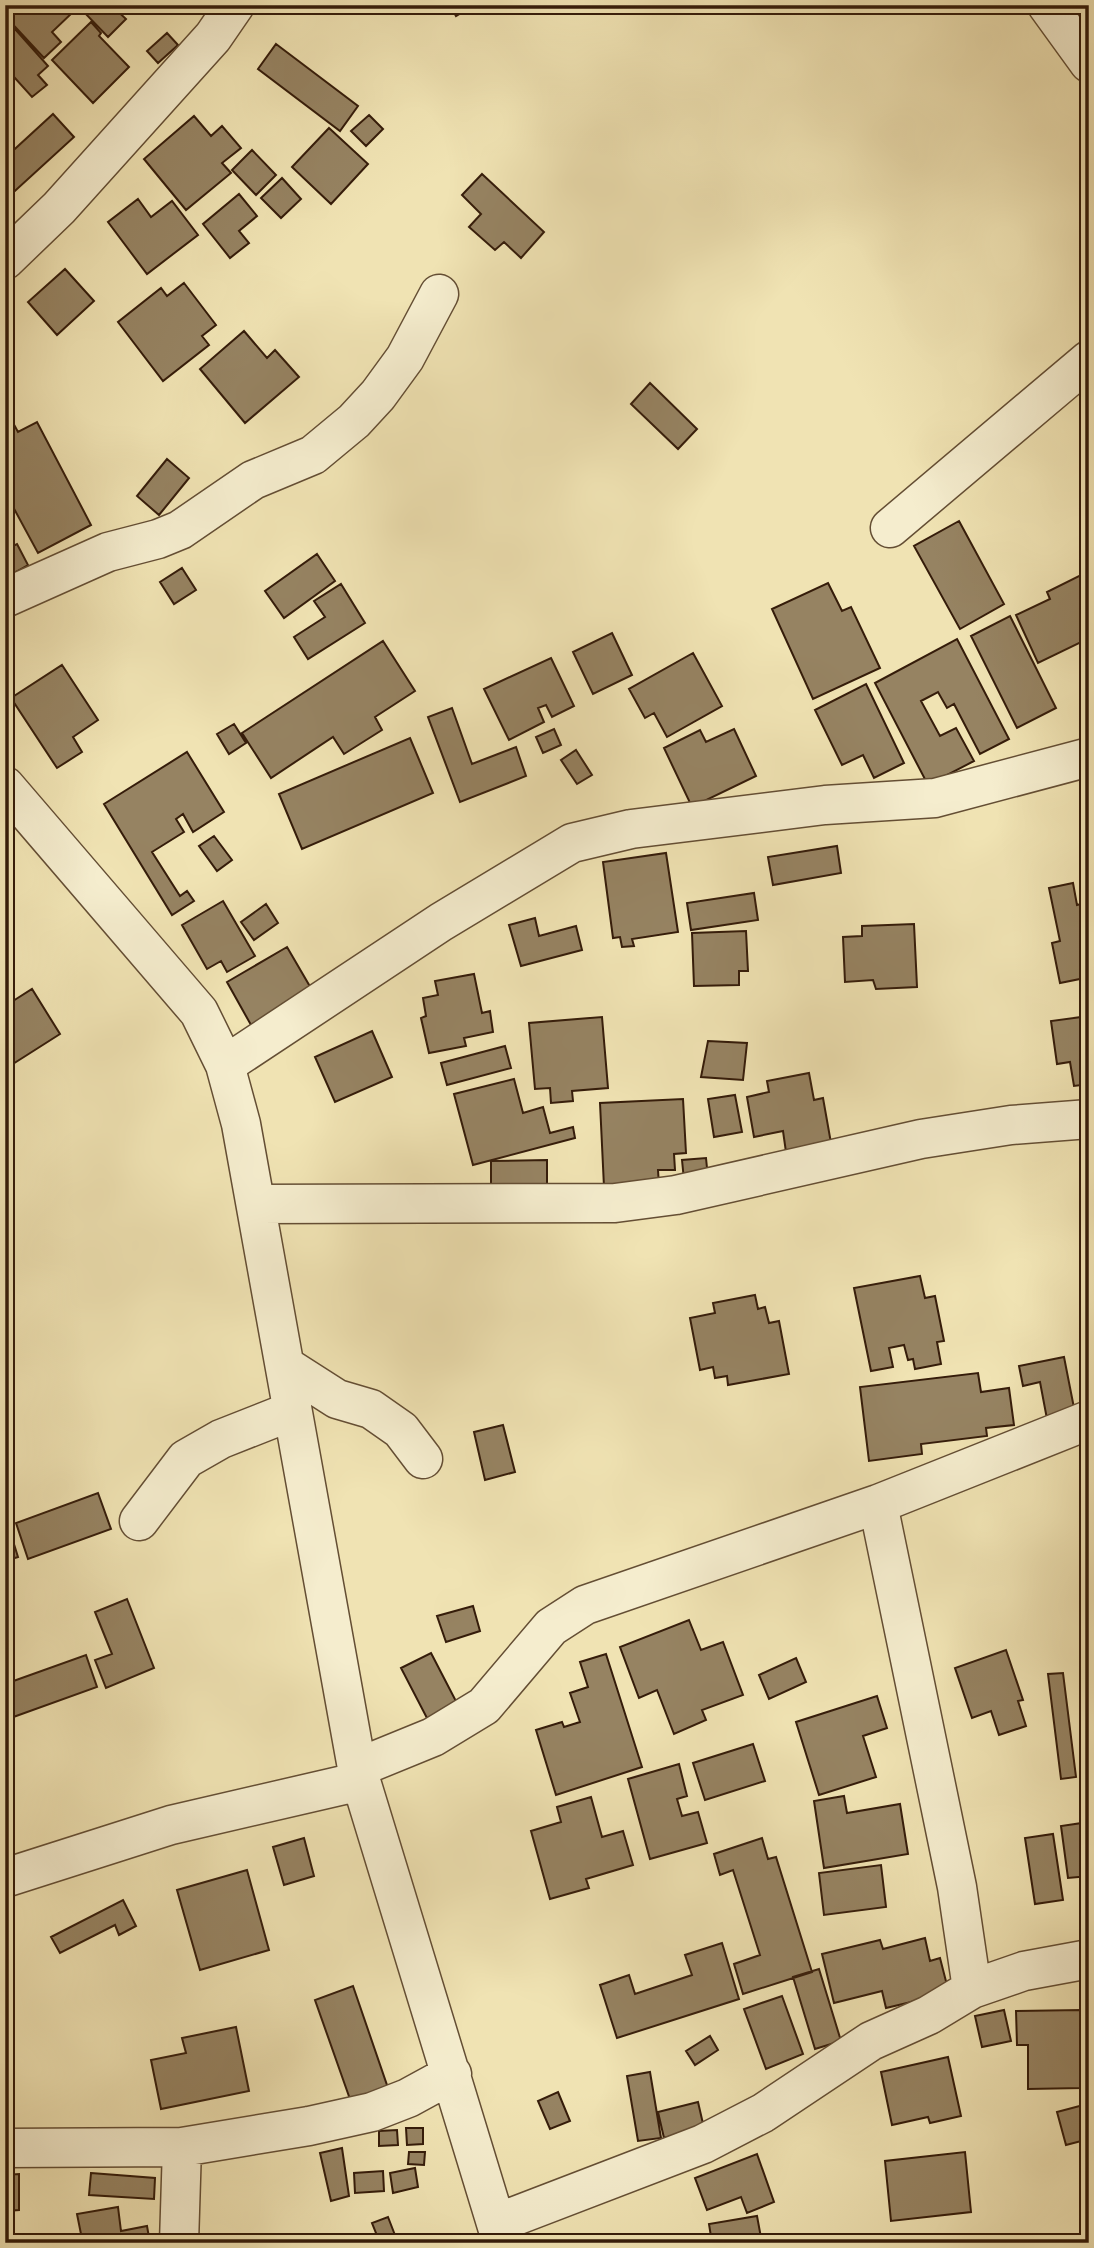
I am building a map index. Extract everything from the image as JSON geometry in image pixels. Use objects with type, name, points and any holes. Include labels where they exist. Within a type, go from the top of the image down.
[{"type":"street","points":[[5,260],[59,208],[195,58],[235,5]]},
{"type":"street","points":[[1047,5],[1089,63]]},
{"type":"street","points":[[5,598],[108,552],[158,539],[180,530],[253,480],[313,455],[354,421],[378,395],[405,358],[439,294]]},
{"type":"street","points":[[890,528],[1089,360]]},
{"type":"street","points":[[225,1065],[452,915],[572,843],[631,829],[825,805],[935,797],[1089,757]]},
{"type":"street","points":[[5,786],[199,1012],[225,1065],[241,1124],[287,1367],[292,1411],[359,1774],[499,2233],[703,2144],[763,2113],[871,2041],[929,2015],[972,1989],[1024,1971],[1089,1959]]},
{"type":"street","points":[[256,1204],[615,1203],[676,1195],[921,1139],[1011,1125],[1089,1119]]},
{"type":"street","points":[[287,1367],[337,1399],[371,1409],[401,1430],[423,1459]]},
{"type":"street","points":[[139,1521],[186,1459],[221,1439],[292,1411]]},
{"type":"street","points":[[5,1878],[172,1825],[359,1774],[433,1737],[484,1706],[551,1627],[585,1605],[878,1504],[1089,1420]]},
{"type":"street","points":[[878,1504],[957,1887],[972,1989]]},
{"type":"street","points":[[5,2148],[182,2147],[309,2126],[372,2112],[408,2098],[452,2074]]},
{"type":"street","points":[[179,2243],[182,2147]]},
{"type":"building","points":[[5,5],[65,5],[72,13],[52,32],[61,42],[44,58],[5,16]]},
{"type":"building","points":[[82,5],[111,5],[126,19],[108,37],[80,8]]},
{"type":"building","points":[[450,5],[474,5],[456,16]]},
{"type":"building","points":[[91,22],[101,33],[99,36],[129,67],[93,103],[52,60]]},
{"type":"building","points":[[15,29],[48,66],[38,75],[47,85],[32,97],[5,67],[5,38]]},
{"type":"building","points":[[167,33],[178,45],[158,63],[147,51]]},
{"type":"building","points":[[276,44],[358,106],[340,131],[258,69]]},
{"type":"building","points":[[53,114],[74,137],[5,200],[5,158]]},
{"type":"building","points":[[369,115],[383,129],[366,146],[351,131]]},
{"type":"building","points":[[194,116],[211,136],[222,126],[241,148],[222,163],[231,173],[186,210],[144,159]]},
{"type":"building","points":[[329,128],[368,164],[331,204],[292,167]]},
{"type":"building","points":[[252,150],[276,175],[256,195],[232,170]]},
{"type":"building","points":[[482,174],[544,232],[521,258],[504,242],[495,250],[469,227],[481,214],[462,195]]},
{"type":"building","points":[[282,178],[301,199],[281,218],[261,198]]},
{"type":"building","points":[[239,194],[257,216],[239,231],[249,243],[230,258],[203,224]]},
{"type":"building","points":[[138,199],[151,217],[172,201],[198,235],[147,274],[108,222]]},
{"type":"building","points":[[65,269],[94,301],[57,335],[28,302]]},
{"type":"building","points":[[184,283],[216,325],[202,336],[209,345],[163,381],[118,322],[161,288],[167,296]]},
{"type":"building","points":[[244,331],[267,358],[275,350],[299,377],[245,423],[200,369]]},
{"type":"building","points":[[650,383],[697,429],[678,449],[631,404]]},
{"type":"building","points":[[5,408],[18,432],[37,422],[91,525],[38,553],[5,492]]},
{"type":"building","points":[[167,459],[189,478],[159,515],[137,496]]},
{"type":"building","points":[[959,521],[1004,604],[960,629],[914,546]]},
{"type":"building","points":[[17,544],[28,565],[14,573],[5,550]]},
{"type":"building","points":[[317,554],[335,581],[284,618],[265,591]]},
{"type":"building","points":[[182,568],[196,590],[174,604],[160,582]]},
{"type":"building","points":[[1089,571],[1089,651],[1086,653],[1081,642],[1038,663],[1016,615],[1050,599],[1047,592]]},
{"type":"building","points":[[828,583],[842,611],[851,607],[880,668],[813,699],[772,609]]},
{"type":"building","points":[[341,584],[365,623],[308,659],[294,637],[325,617],[314,601]]},
{"type":"building","points":[[1010,616],[1056,708],[1017,728],[971,636]]},
{"type":"building","points":[[612,633],[632,675],[593,694],[573,652]]},
{"type":"building","points":[[957,639],[1009,739],[980,754],[954,704],[947,708],[938,692],[921,701],[940,736],[956,728],[974,761],[928,785],[875,683]]},
{"type":"building","points":[[383,641],[415,691],[375,717],[382,730],[344,754],[333,737],[271,778],[242,733]]},
{"type":"building","points":[[693,653],[722,706],[667,737],[654,713],[645,718],[629,689]]},
{"type":"building","points":[[551,658],[574,706],[552,717],[546,705],[538,708],[544,722],[509,740],[484,689]]},
{"type":"building","points":[[62,665],[98,720],[73,737],[82,752],[57,768],[11,698]]},
{"type":"building","points":[[866,684],[904,763],[874,778],[863,755],[842,765],[815,710]]},
{"type":"building","points":[[452,708],[472,764],[516,747],[526,776],[460,802],[428,717]]},
{"type":"building","points":[[234,724],[246,743],[229,754],[217,734]]},
{"type":"building","points":[[554,729],[561,745],[543,753],[536,737]]},
{"type":"building","points":[[734,729],[756,776],[692,807],[664,748],[700,730],[706,742]]},
{"type":"building","points":[[410,738],[433,793],[302,849],[279,794]]},
{"type":"building","points":[[576,750],[592,775],[577,784],[561,760]]},
{"type":"building","points":[[187,752],[224,812],[193,832],[183,814],[176,819],[184,832],[152,852],[180,896],[187,891],[194,901],[172,915],[104,804]]},
{"type":"building","points":[[214,836],[232,860],[217,871],[199,846]]},
{"type":"building","points":[[837,846],[841,873],[773,885],[768,857]]},
{"type":"building","points":[[666,853],[678,932],[632,939],[634,946],[622,947],[620,937],[613,938],[603,862]]},
{"type":"building","points":[[1073,883],[1077,905],[1089,902],[1089,994],[1085,978],[1060,983],[1052,943],[1060,941],[1049,888]]},
{"type":"building","points":[[754,893],[758,920],[691,930],[687,903]]},
{"type":"building","points":[[223,901],[255,956],[227,972],[221,961],[207,969],[182,925]]},
{"type":"building","points":[[266,904],[278,923],[254,940],[241,922]]},
{"type":"building","points":[[535,918],[539,936],[576,926],[582,950],[521,966],[509,925]]},
{"type":"building","points":[[914,924],[917,987],[876,989],[873,980],[845,982],[843,937],[862,936],[862,926]]},
{"type":"building","points":[[746,931],[748,971],[739,971],[739,985],[694,986],[692,933]]},
{"type":"building","points":[[287,947],[312,990],[251,1025],[227,982]]},
{"type":"building","points":[[474,974],[482,1013],[490,1011],[493,1032],[464,1038],[466,1046],[429,1053],[421,1018],[426,1016],[423,998],[438,995],[435,981]]},
{"type":"building","points":[[5,989],[13,1001],[32,989],[60,1034],[5,1069]]},
{"type":"building","points":[[1089,1016],[1089,1084],[1074,1086],[1070,1062],[1057,1064],[1051,1021]]},
{"type":"building","points":[[602,1017],[608,1088],[572,1091],[573,1101],[551,1103],[550,1088],[535,1089],[529,1023]]},
{"type":"building","points":[[372,1031],[392,1077],[335,1102],[315,1057]]},
{"type":"building","points":[[708,1041],[747,1043],[743,1080],[701,1077]]},
{"type":"building","points":[[505,1046],[511,1068],[447,1085],[441,1063]]},
{"type":"building","points":[[809,1073],[814,1100],[823,1098],[831,1143],[786,1152],[783,1131],[754,1137],[747,1097],[769,1092],[767,1081]]},
{"type":"building","points":[[514,1079],[523,1113],[543,1107],[550,1133],[573,1127],[575,1138],[473,1165],[454,1094]]},
{"type":"building","points":[[735,1095],[742,1132],[714,1137],[708,1099]]},
{"type":"building","points":[[683,1099],[686,1153],[674,1154],[675,1170],[658,1170],[659,1185],[604,1187],[600,1103]]},
{"type":"building","points":[[706,1158],[708,1178],[684,1180],[682,1160]]},
{"type":"building","points":[[547,1160],[547,1189],[491,1189],[491,1161]]},
{"type":"building","points":[[920,1276],[925,1298],[935,1296],[944,1341],[937,1342],[941,1364],[915,1369],[913,1359],[908,1360],[904,1345],[889,1348],[893,1367],[871,1371],[854,1288]]},
{"type":"building","points":[[755,1295],[758,1309],[765,1307],[769,1323],[779,1321],[789,1374],[728,1385],[727,1376],[715,1378],[713,1367],[700,1370],[690,1318],[715,1313],[713,1303]]},
{"type":"building","points":[[1064,1357],[1075,1413],[1047,1419],[1040,1382],[1023,1386],[1019,1366]]},
{"type":"building","points":[[978,1373],[981,1392],[1009,1388],[1014,1425],[986,1428],[987,1436],[921,1444],[922,1454],[869,1461],[860,1387]]},
{"type":"building","points":[[503,1425],[515,1472],[485,1480],[474,1432]]},
{"type":"building","points":[[98,1493],[111,1529],[28,1559],[16,1523]]},
{"type":"building","points":[[9,1528],[18,1557],[5,1561],[5,1529]]},
{"type":"building","points":[[127,1599],[154,1668],[106,1688],[95,1660],[112,1654],[95,1612]]},
{"type":"building","points":[[473,1606],[480,1631],[446,1642],[437,1616]]},
{"type":"building","points":[[689,1620],[701,1650],[723,1642],[743,1695],[702,1710],[706,1720],[674,1734],[657,1690],[639,1698],[620,1647]]},
{"type":"building","points":[[1006,1650],[1023,1700],[1018,1701],[1026,1726],[999,1735],[991,1711],[972,1718],[955,1668]]},
{"type":"building","points":[[431,1653],[459,1707],[429,1722],[401,1668]]},
{"type":"building","points":[[606,1654],[642,1767],[556,1795],[536,1730],[562,1722],[564,1727],[580,1722],[570,1693],[588,1687],[580,1662]]},
{"type":"building","points":[[86,1655],[97,1687],[5,1720],[5,1684]]},
{"type":"building","points":[[796,1658],[806,1682],[769,1699],[759,1675]]},
{"type":"building","points":[[1063,1673],[1076,1777],[1061,1779],[1048,1674]]},
{"type":"building","points":[[877,1696],[887,1728],[863,1736],[876,1777],[819,1795],[796,1722]]},
{"type":"building","points":[[753,1744],[765,1781],[705,1800],[693,1763]]},
{"type":"building","points":[[679,1764],[687,1796],[677,1799],[682,1816],[698,1812],[707,1843],[650,1859],[628,1779]]},
{"type":"building","points":[[844,1796],[847,1813],[900,1804],[908,1854],[824,1868],[814,1801]]},
{"type":"building","points":[[591,1797],[602,1837],[623,1831],[633,1865],[586,1879],[589,1888],[550,1899],[531,1831],[561,1822],[557,1807]]},
{"type":"building","points":[[1082,1823],[1089,1876],[1068,1878],[1061,1826]]},
{"type":"building","points":[[1053,1834],[1063,1900],[1035,1904],[1025,1838]]},
{"type":"building","points":[[304,1838],[314,1876],[284,1885],[273,1847]]},
{"type":"building","points":[[762,1838],[768,1859],[776,1857],[812,1972],[743,1994],[734,1964],[760,1955],[733,1870],[720,1875],[714,1854]]},
{"type":"building","points":[[881,1865],[886,1907],[824,1915],[819,1873]]},
{"type":"building","points":[[247,1870],[269,1950],[200,1970],[177,1890]]},
{"type":"building","points":[[123,1900],[136,1926],[119,1935],[115,1925],[60,1953],[51,1937]]},
{"type":"building","points":[[925,1938],[930,1961],[940,1958],[949,1993],[886,2008],[882,1991],[834,2003],[822,1954],[880,1940],[883,1949]]},
{"type":"building","points":[[722,1943],[739,1999],[617,2038],[600,1985],[629,1975],[635,1994],[692,1975],[685,1955]]},
{"type":"building","points":[[819,1969],[841,2041],[815,2049],[793,1977]]},
{"type":"building","points":[[353,1986],[388,2088],[351,2102],[315,2000]]},
{"type":"building","points":[[782,1996],[803,2054],[766,2069],[744,2009]]},
{"type":"building","points":[[1004,2010],[1011,2041],[982,2047],[975,2016]]},
{"type":"building","points":[[1081,2010],[1082,2088],[1028,2089],[1028,2045],[1017,2045],[1016,2011]]},
{"type":"building","points":[[236,2027],[249,2091],[161,2109],[151,2060],[186,2053],[182,2038]]},
{"type":"building","points":[[710,2036],[718,2050],[695,2065],[686,2051]]},
{"type":"building","points":[[948,2057],[961,2116],[930,2123],[928,2117],[892,2125],[881,2072]]},
{"type":"building","points":[[650,2072],[661,2138],[638,2141],[627,2076]]},
{"type":"building","points":[[558,2092],[570,2121],[550,2129],[538,2101]]},
{"type":"building","points":[[698,2102],[704,2128],[664,2138],[658,2112]]},
{"type":"building","points":[[1087,2104],[1089,2139],[1066,2145],[1057,2112]]},
{"type":"building","points":[[406,2128],[423,2128],[423,2144],[407,2145]]},
{"type":"building","points":[[397,2130],[398,2145],[379,2146],[379,2131]]},
{"type":"building","points":[[342,2148],[349,2196],[331,2201],[320,2153]]},
{"type":"building","points":[[409,2152],[425,2152],[424,2165],[408,2164]]},
{"type":"building","points":[[965,2152],[971,2212],[891,2221],[885,2161]]},
{"type":"building","points":[[757,2154],[774,2202],[747,2213],[741,2197],[707,2210],[695,2178]]},
{"type":"building","points":[[415,2168],[418,2187],[393,2193],[390,2173]]},
{"type":"building","points":[[383,2171],[384,2191],[355,2193],[354,2173]]},
{"type":"building","points":[[91,2173],[155,2178],[154,2199],[89,2195]]},
{"type":"building","points":[[19,2174],[19,2210],[6,2211],[5,2243],[5,2175]]},
{"type":"building","points":[[118,2207],[121,2231],[147,2226],[150,2243],[64,2243],[63,2237],[81,2234],[77,2214]]},
{"type":"building","points":[[757,2216],[762,2243],[712,2243],[709,2224]]},
{"type":"building","points":[[388,2217],[398,2243],[380,2243],[372,2223]]}]
